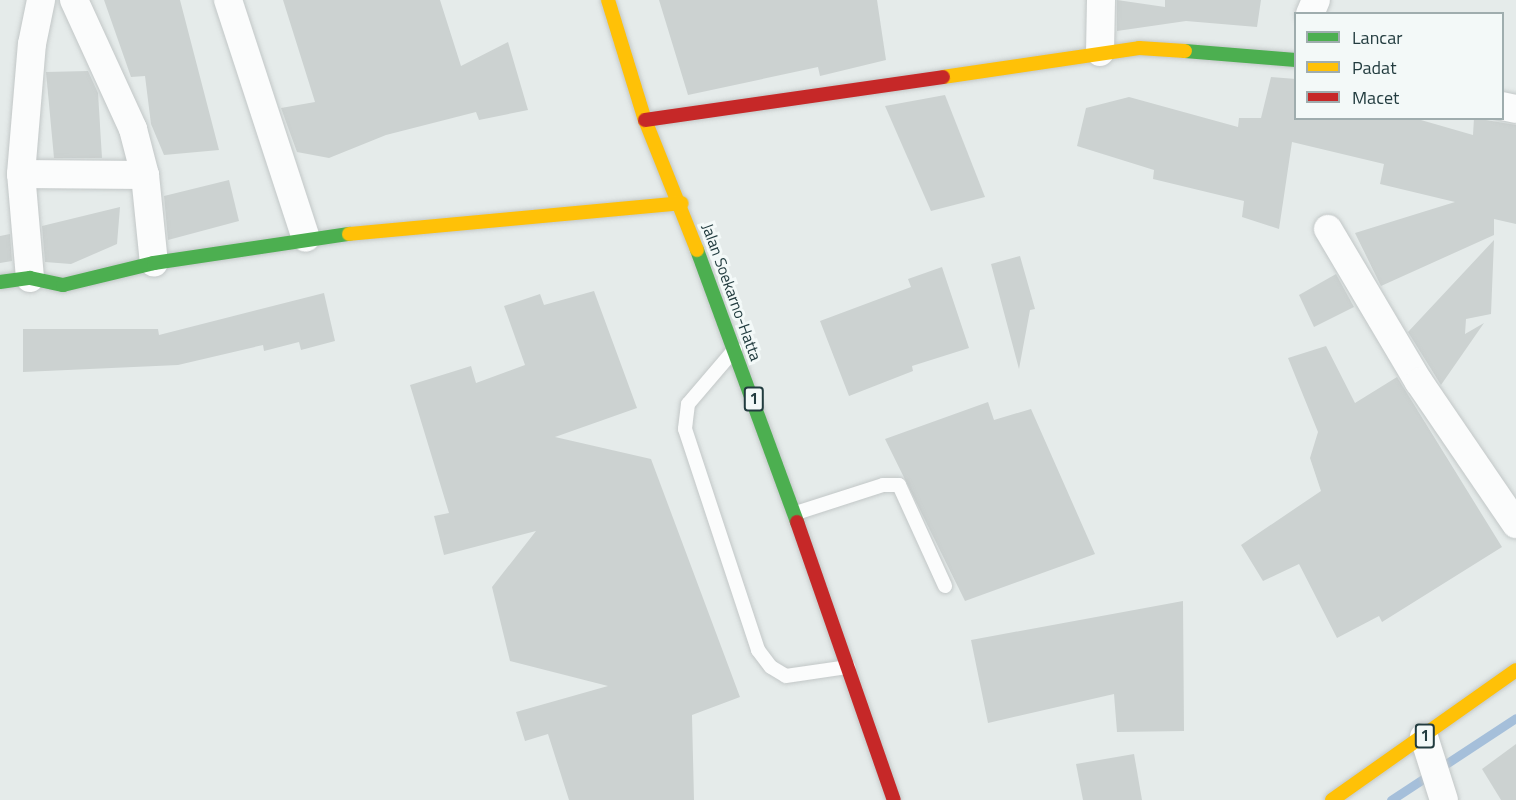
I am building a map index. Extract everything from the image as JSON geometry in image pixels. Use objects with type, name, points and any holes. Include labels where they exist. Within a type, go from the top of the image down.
[{"type":"main road","name":"Jalan Soekarno-Hatta","points":[[608,0],[645,120],[682,203],[736,348],[850,667],[894,800]]},
{"type":"main road","points":[[645,120],[1139,48],[1294,56]]},
{"type":"main road","points":[[0,282],[30,278],[63,285],[154,263],[306,238],[682,203]]},
{"type":"main road","name":"1","points":[[1332,800],[1427,748],[1516,670]]},
{"type":"street","points":[[30,278],[21,174],[32,44],[41,0]]},
{"type":"street","points":[[74,0],[133,129],[145,175],[154,263]]},
{"type":"street","points":[[228,0],[306,238]]},
{"type":"street","points":[[1100,52],[1101,0]]},
{"type":"street","points":[[21,174],[145,175]]},
{"type":"street","points":[[1328,229],[1419,382],[1516,524]]},
{"type":"street","points":[[1427,748],[1443,800]]},
{"type":"lane","points":[[736,348],[688,404],[685,429],[758,650],[771,667],[786,676],[850,667]]},
{"type":"lane","points":[[796,513],[883,484],[899,485],[945,586]]},
{"type":"building","points":[[104,0],[180,0],[219,150],[164,155],[151,124],[145,76],[131,77]]},
{"type":"building","points":[[283,0],[440,0],[461,66],[508,42],[528,110],[479,120],[476,112],[386,135],[329,158],[297,152],[281,108],[315,102]]},
{"type":"building","points":[[659,0],[877,0],[886,60],[820,76],[818,67],[688,95]]},
{"type":"building","points":[[1117,0],[1165,7],[1165,0],[1261,0],[1257,27],[1186,21],[1117,31]]},
{"type":"building","points":[[88,71],[98,93],[102,158],[54,158],[46,72]]},
{"type":"building","points":[[1271,77],[1294,79],[1294,120],[1421,120],[1473,135],[1474,120],[1516,125],[1516,224],[1494,219],[1494,235],[1381,286],[1355,233],[1455,202],[1380,184],[1384,164],[1292,142],[1279,229],[1242,217],[1244,201],[1153,179],[1154,170],[1077,146],[1086,108],[1129,97],[1238,127],[1239,118],[1261,118]]},
{"type":"building","points":[[945,95],[985,197],[931,211],[885,106]]},
{"type":"building","points":[[229,180],[239,221],[168,240],[164,196]]},
{"type":"building","points":[[120,207],[117,244],[71,264],[45,262],[42,226]]},
{"type":"building","points":[[10,234],[12,261],[0,263],[0,236]]},
{"type":"building","points":[[1494,240],[1491,314],[1466,319],[1465,334],[1484,323],[1441,385],[1408,332]]},
{"type":"building","points":[[1020,256],[1035,309],[1030,310],[1019,369],[991,264]]},
{"type":"building","points":[[942,267],[969,348],[912,366],[913,371],[849,396],[820,321],[911,287],[908,279]]},
{"type":"building","points":[[1336,274],[1354,307],[1314,327],[1299,295]]},
{"type":"building","points":[[594,291],[637,408],[555,437],[651,459],[740,697],[692,715],[694,800],[569,800],[548,734],[525,741],[516,712],[608,686],[510,661],[492,587],[536,531],[444,555],[434,516],[449,513],[410,385],[471,366],[476,383],[525,365],[504,306],[540,294],[544,305]]},
{"type":"building","points":[[324,293],[335,341],[301,350],[299,342],[264,351],[263,345],[178,365],[23,372],[23,329],[158,329],[159,335]]},
{"type":"building","points":[[1326,346],[1355,403],[1397,377],[1502,547],[1382,622],[1379,616],[1337,638],[1299,564],[1263,581],[1241,545],[1321,491],[1310,458],[1318,432],[1288,358]]},
{"type":"building","points":[[988,402],[994,420],[1031,409],[1095,554],[965,601],[885,439]]},
{"type":"building","points":[[1183,601],[1184,731],[1117,732],[1114,694],[988,723],[971,640]]},
{"type":"building","points":[[1516,744],[1516,800],[1501,800],[1482,769]]},
{"type":"building","points":[[1134,754],[1142,800],[1083,800],[1076,764]]},
{"type":"waterway","points":[[1391,800],[1516,718]]},
{"type":"traffic: fast","points":[[1185,51],[1294,60]]},
{"type":"traffic: fast","points":[[0,282],[30,278],[63,285],[154,263],[349,234]]},
{"type":"traffic: fast","points":[[697,250],[797,522]]},
{"type":"traffic: slow","points":[[608,0],[645,120],[697,250]]},
{"type":"traffic: slow","points":[[943,77],[1139,48],[1185,51]]},
{"type":"traffic: slow","points":[[349,234],[682,203]]},
{"type":"traffic: slow","points":[[1332,800],[1516,670]]},
{"type":"traffic: jam","points":[[645,120],[943,77]]},
{"type":"traffic: jam","points":[[797,522],[894,800]]}]
